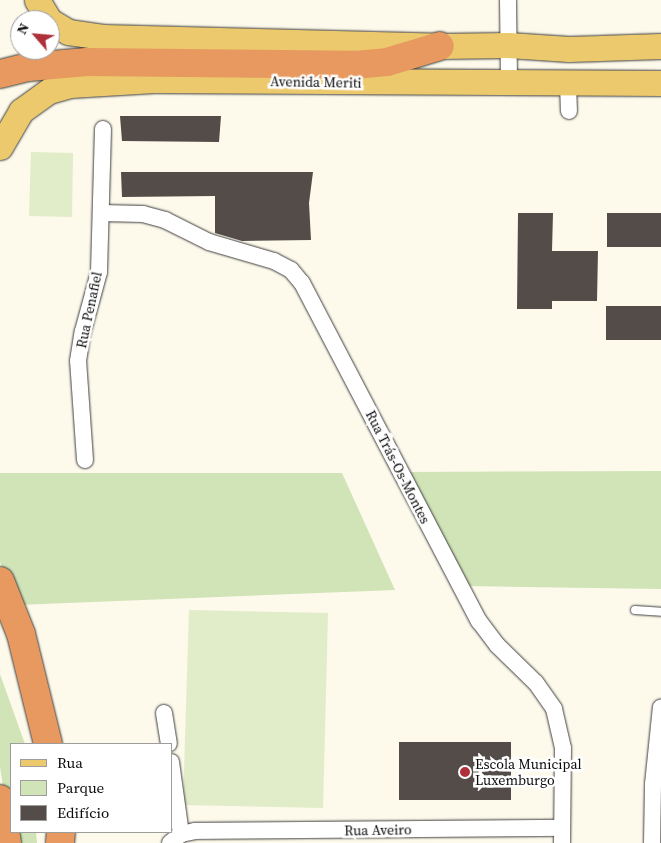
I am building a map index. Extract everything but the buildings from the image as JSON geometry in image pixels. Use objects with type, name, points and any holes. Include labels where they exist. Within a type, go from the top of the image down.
[{"type":"highway","points":[[0,74],[29,67],[87,62],[354,65],[387,62],[440,46]]},
{"type":"highway","points":[[0,581],[21,634],[48,743]]},
{"type":"highway","points":[[0,799],[7,843]]},
{"type":"main road","points":[[37,0],[45,10]]},
{"type":"main road","points":[[60,25],[103,37],[440,46],[508,44],[569,49],[661,46]]},
{"type":"main road","name":"Avenida Meriti","points":[[0,147],[21,111],[49,91],[70,84],[154,80],[568,84],[661,83]]},
{"type":"street","points":[[508,0],[509,83]]},
{"type":"street","points":[[568,84],[569,111]]},
{"type":"street","name":"Rua Penafiel","points":[[85,460],[78,361],[99,272],[103,129]]},
{"type":"street","name":"Rua Trás-Os-Montes","points":[[101,213],[143,214],[165,220],[209,242],[274,261],[291,270],[302,283],[479,621],[497,644],[536,683],[554,709],[563,748],[562,836]]},
{"type":"street","points":[[652,843],[661,707]]},
{"type":"street","points":[[164,713],[169,743]]},
{"type":"street","points":[[172,769],[182,836]]},
{"type":"street","name":"Rua Aveiro","points":[[182,836],[562,836]]},
{"type":"lane","points":[[635,610],[661,612]]},
{"type":"green space","points":[[31,152],[73,153],[72,217],[29,216]]},
{"type":"green space","points":[[661,471],[661,589],[467,586],[406,472]]},
{"type":"green space","points":[[0,473],[342,473],[395,590],[17,605],[0,562]]},
{"type":"green space","points":[[189,610],[328,613],[323,808],[183,805]]},
{"type":"green space","points":[[0,674],[25,743],[10,743],[10,830],[0,767]]},
{"type":"green space","points":[[10,833],[36,833],[37,843],[12,843]]},
{"type":"place","name":"Escola Municipal Luxemburgo","points":[[465,772]]}]
